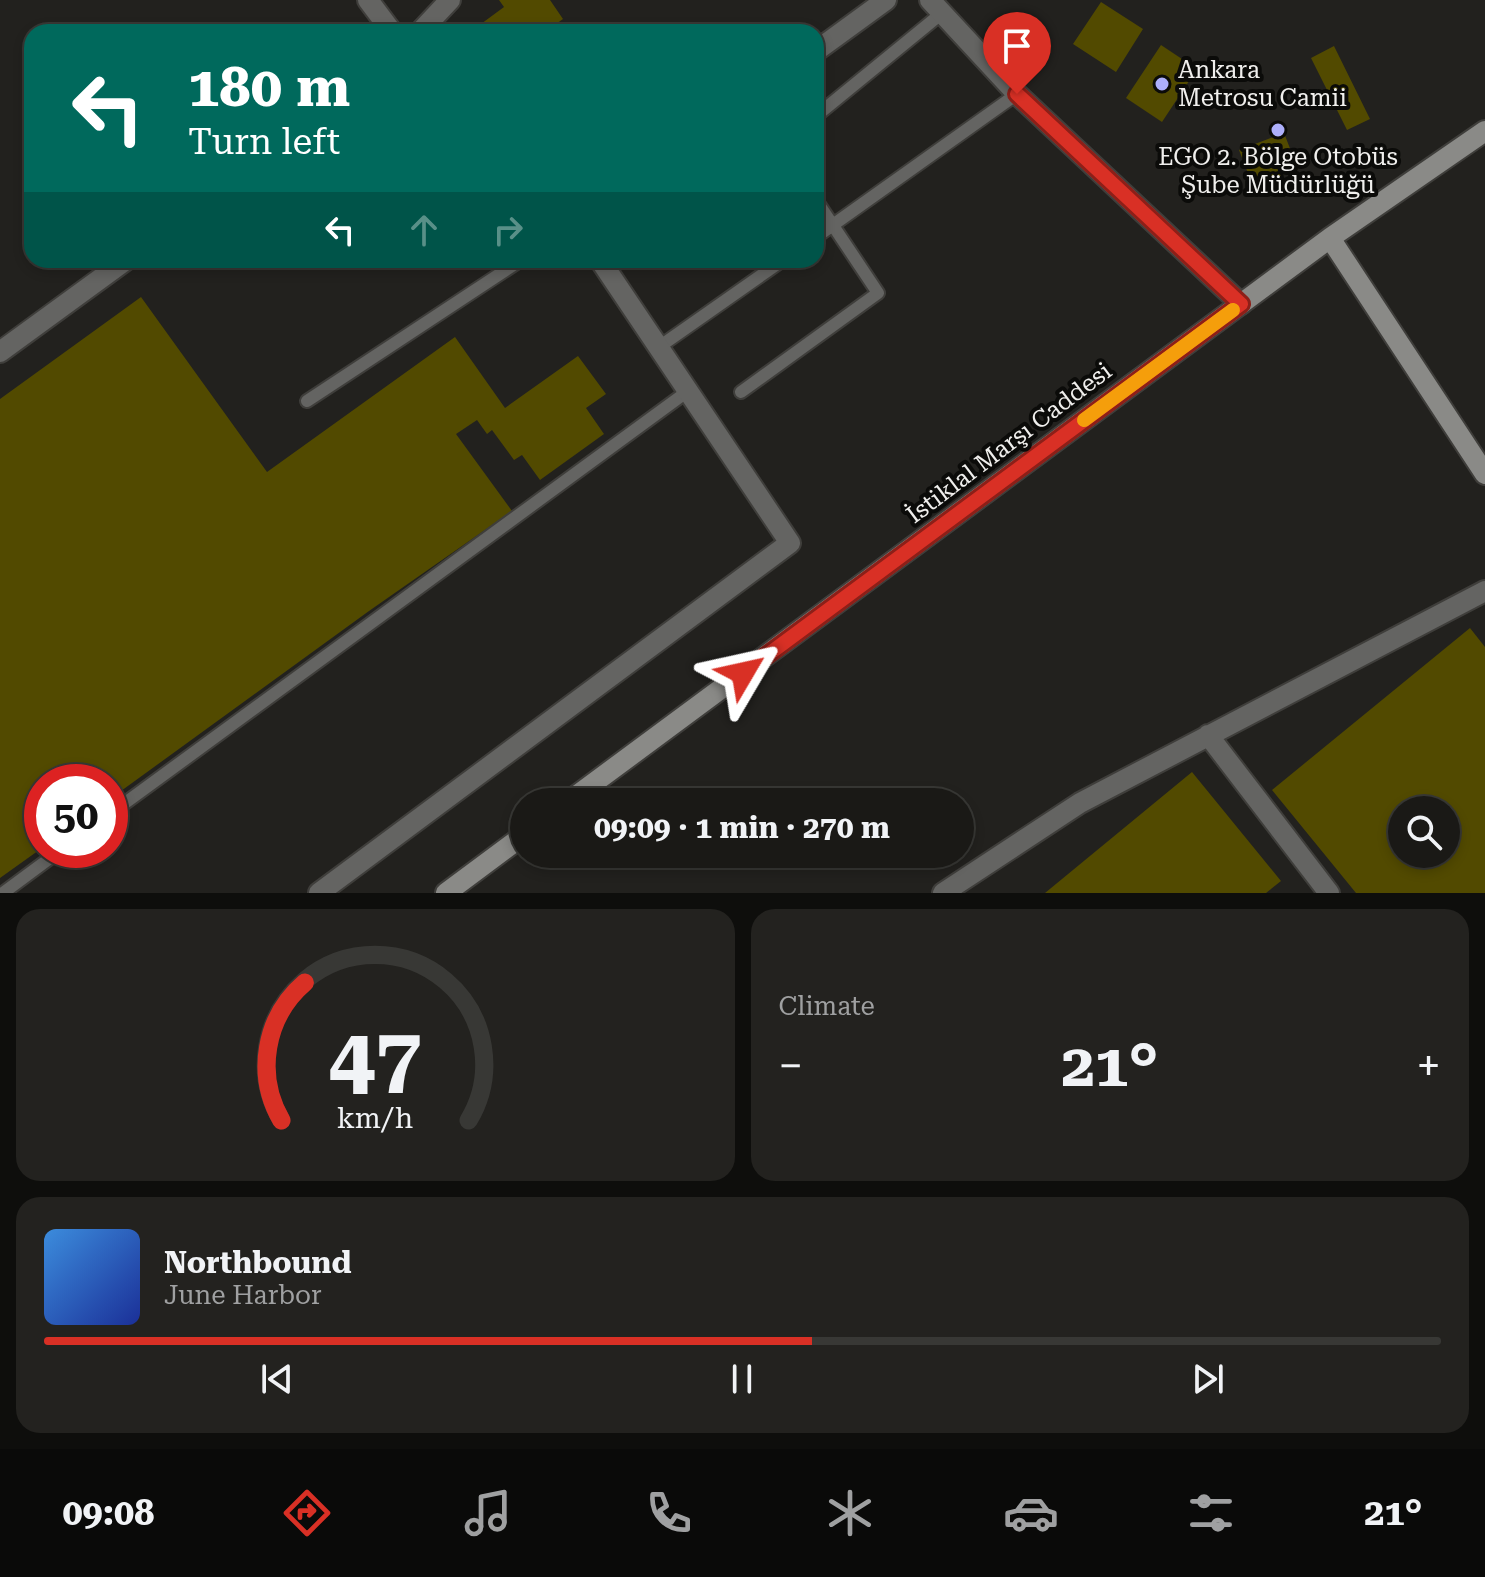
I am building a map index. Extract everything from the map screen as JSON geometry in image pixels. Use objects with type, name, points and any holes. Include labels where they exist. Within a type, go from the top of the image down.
[{"type":"main road","name":"İstiklal Marşı Caddesi","points":[[587,788],[1330,238],[1485,131]]},
{"type":"main road","points":[[1330,238],[1485,474]]},
{"type":"main road","points":[[446,893],[510,845]]},
{"type":"street","points":[[368,0],[386,24]]},
{"type":"street","points":[[428,24],[450,0]]},
{"type":"street","points":[[824,45],[886,0]]},
{"type":"street","points":[[936,6],[1017,94],[1241,304]]},
{"type":"street","points":[[0,352],[115,268]]},
{"type":"street","points":[[319,893],[790,543],[605,268]]},
{"type":"street","points":[[943,893],[1080,803],[1485,591]]},
{"type":"street","points":[[1208,735],[1329,893]]},
{"type":"lane","points":[[824,109],[936,6]]},
{"type":"lane","points":[[824,231],[1017,94]]},
{"type":"lane","points":[[741,392],[878,293],[824,212]]},
{"type":"lane","points":[[307,401],[509,268]]},
{"type":"lane","points":[[659,347],[772,268]]},
{"type":"lane","points":[[128,801],[688,391]]},
{"type":"lane","points":[[3,893],[37,868]]},
{"type":"building","points":[[499,0],[550,0],[563,19],[556,24],[481,24],[504,7]]},
{"type":"building","points":[[1101,2],[1143,29],[1116,72],[1073,44]]},
{"type":"building","name":"Ankara Metrosu Camii","points":[[1161,45],[1197,69],[1162,122],[1126,98]]},
{"type":"building","points":[[1334,46],[1370,119],[1347,130],[1311,58]]},
{"type":"building","points":[[1284,133],[1298,169],[1253,186],[1239,150]]},
{"type":"building","points":[[141,297],[267,472],[455,337],[505,408],[578,356],[606,394],[586,408],[604,434],[540,480],[522,455],[514,460],[492,430],[487,434],[477,420],[456,434],[512,511],[128,786],[128,764],[24,764],[24,861],[0,878],[0,399]]},
{"type":"building","points":[[1470,628],[1485,647],[1485,893],[1356,893],[1272,790]]},
{"type":"building","points":[[1192,772],[1281,881],[1266,893],[1045,893]]},
{"type":"slow traffic","points":[[1084,420],[1233,310]]},
{"type":"place","name":"Ankara Metrosu Camii","points":[[1162,84]]},
{"type":"place","name":"EGO 2. Bölge Otobüs Şube Müdürlüğü","points":[[1278,130]]},
{"type":"route","points":[[743,673],[1241,304],[1017,94]]}]
